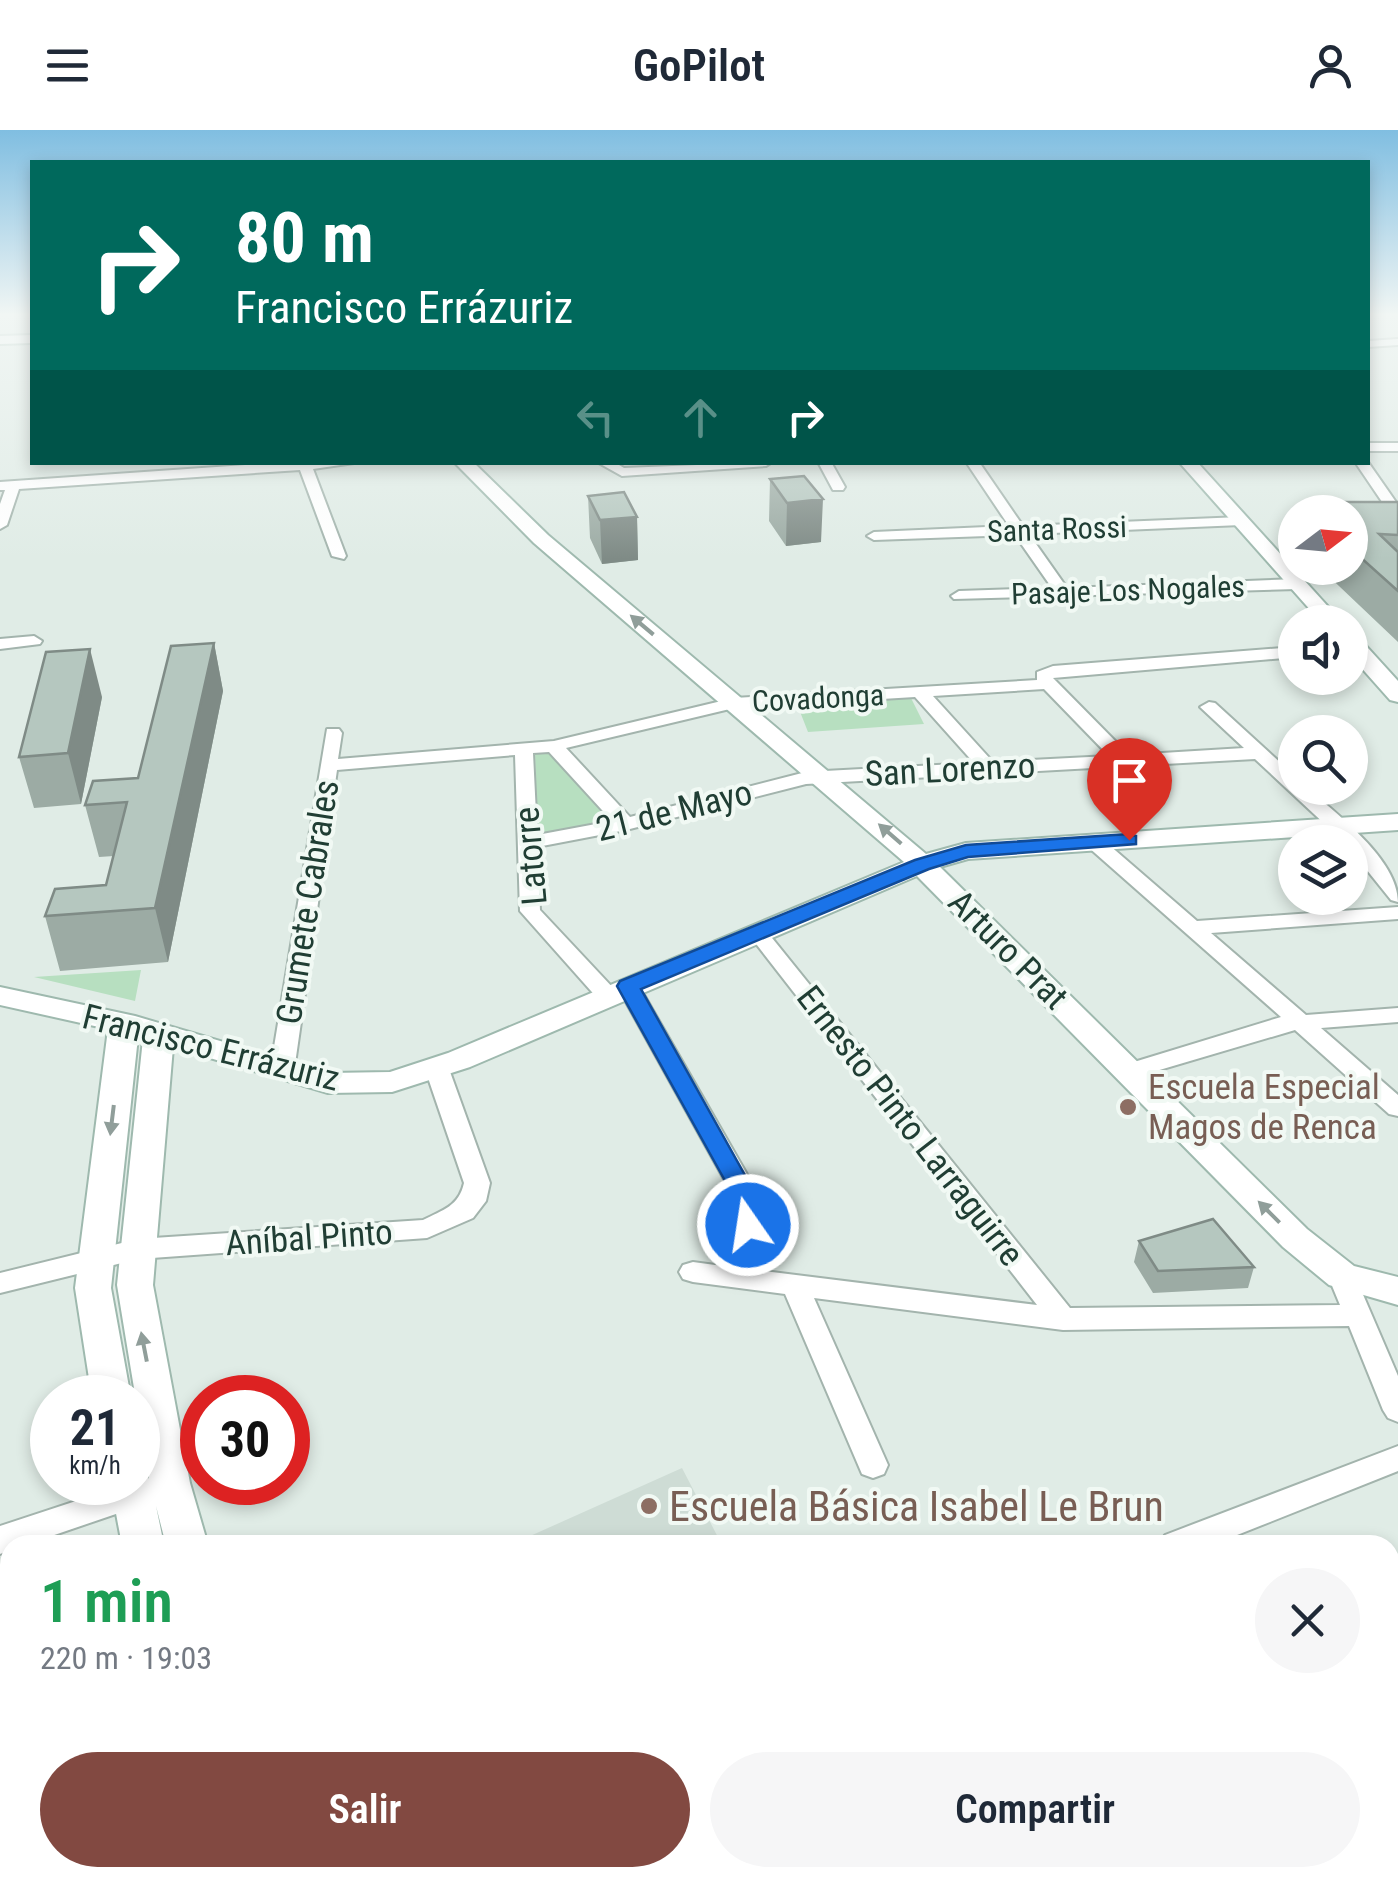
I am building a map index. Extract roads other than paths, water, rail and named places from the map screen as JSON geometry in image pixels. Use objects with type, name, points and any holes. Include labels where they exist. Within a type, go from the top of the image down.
[{"type":"street","points":[[1370,447],[1398,447]]},
{"type":"street","points":[[0,525],[7,486],[291,465]]},
{"type":"street","points":[[305,465],[338,556]]},
{"type":"street","name":"Arturo Prat","points":[[465,465],[540,540],[922,864],[1295,1238],[1342,1276]]},
{"type":"street","points":[[607,465],[616,472],[721,465]]},
{"type":"street","points":[[826,465],[838,487]]},
{"type":"street","points":[[974,465],[1062,592]]},
{"type":"street","points":[[1190,465],[1278,563]]},
{"type":"street","points":[[1363,465],[1398,515]]},
{"type":"street","name":"Santa Rossi","points":[[874,536],[1240,522]]},
{"type":"street","name":"Pasaje Los Nogales","points":[[959,596],[1278,585]]},
{"type":"street","points":[[1298,585],[1316,605]]},
{"type":"street","points":[[0,644],[34,641]]},
{"type":"street","name":"Covadonga","points":[[328,765],[554,746],[734,703],[1048,684],[1043,676],[1053,671],[1278,653]]},
{"type":"street","points":[[1368,661],[1396,689]]},
{"type":"street","points":[[1048,684],[1124,760]]},
{"type":"street","points":[[920,692],[988,768]]},
{"type":"street","points":[[1209,708],[1278,770]]},
{"type":"street","name":"Grumete Cabrales","points":[[282,1071],[333,733]]},
{"type":"street","points":[[554,746],[626,824]]},
{"type":"street","name":"Latorre","points":[[524,750],[530,911],[617,991],[743,1190],[748,1214],[742,1278]]},
{"type":"street","name":"San Lorenzo","points":[[822,777],[1258,752]]},
{"type":"street","name":"21 de Mayo","points":[[526,844],[822,777]]},
{"type":"street","points":[[1315,805],[1337,825]]},
{"type":"street","name":"Francisco Errázuriz","points":[[1353,825],[1398,822]]},
{"type":"street","name":"Francisco Errázuriz","points":[[0,996],[159,1033],[328,1083],[368,1085],[437,1069],[922,864],[966,851],[1278,830]]},
{"type":"street","points":[[1094,842],[1398,1108]]},
{"type":"street","points":[[1368,861],[1398,896]]},
{"type":"street","points":[[1192,928],[1398,913]]},
{"type":"street","name":"Ernesto Pinto Larraguirre","points":[[758,932],[1063,1319]]},
{"type":"street","points":[[1130,1071],[1269,1027],[1398,1015]]},
{"type":"street","points":[[107,1375],[96,1321],[94,1258],[124,1024]]},
{"type":"street","points":[[141,1375],[135,1285],[159,1033]]},
{"type":"street","name":"Aníbal Pinto","points":[[0,1283],[138,1249],[427,1230],[453,1220],[472,1200],[476,1183],[437,1069]]},
{"type":"street","points":[[694,1272],[1063,1319],[1356,1315]]},
{"type":"street","points":[[1342,1276],[1398,1292]]},
{"type":"street","points":[[1342,1276],[1398,1410]]},
{"type":"street","points":[[795,1285],[874,1465]]},
{"type":"street","points":[[1202,1535],[1398,1458]]},
{"type":"street","points":[[14,1535],[95,1505]]},
{"type":"street","points":[[143,1535],[144,1505]]},
{"type":"street","points":[[157,1505],[180,1535]]},
{"type":"place","name":"Escuela Especial Magos de Renca","points":[[1128,1107]]},
{"type":"place","name":"Escuela Básica Isabel Le Brun","points":[[649,1506]]}]
